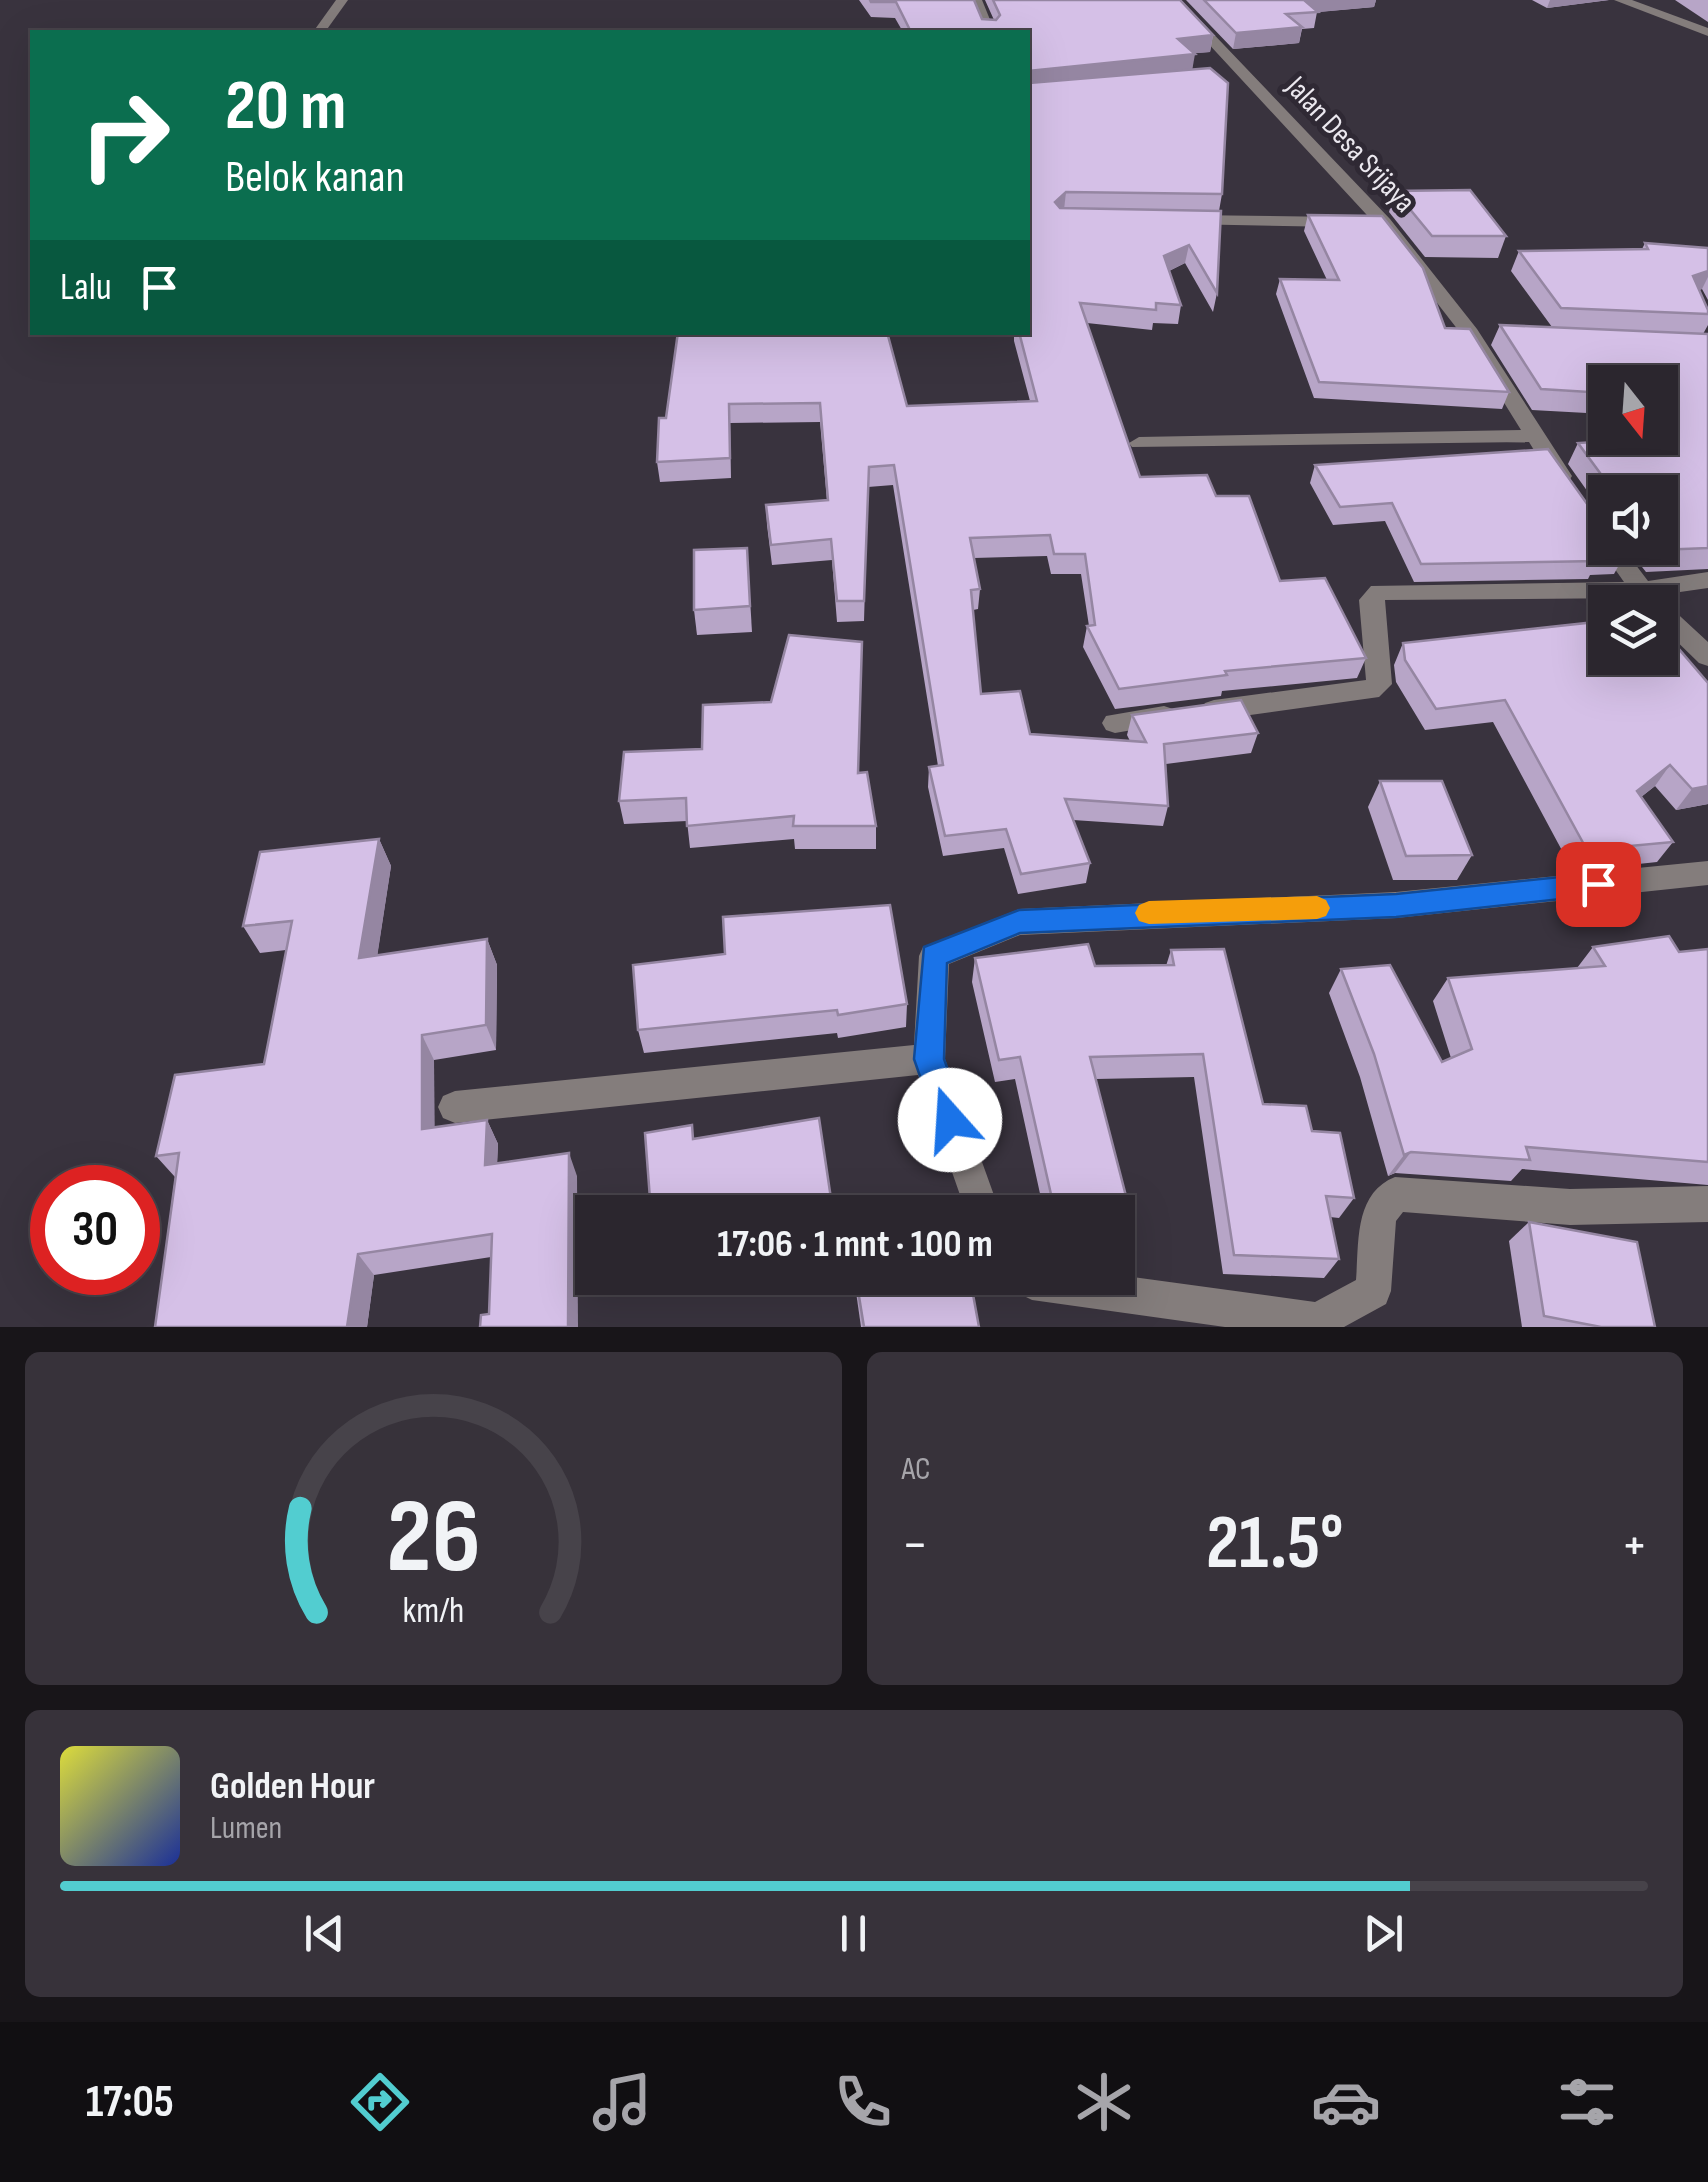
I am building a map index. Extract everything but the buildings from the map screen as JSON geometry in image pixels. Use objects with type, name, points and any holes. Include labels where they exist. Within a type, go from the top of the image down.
[{"type":"street","points":[[320,30],[342,0]]},
{"type":"street","points":[[976,0],[987,30]]},
{"type":"street","name":"Jalan Desa Srijaya","points":[[1174,0],[1234,75],[1384,222],[1480,333],[1533,436],[1574,495]]},
{"type":"street","points":[[1620,0],[1708,32]]},
{"type":"street","points":[[1164,220],[1384,222]]},
{"type":"street","points":[[1139,443],[1533,436]]},
{"type":"street","points":[[1678,588],[1708,580]]},
{"type":"street","points":[[1115,723],[1370,690],[1379,684],[1371,600],[1379,592],[1588,595]]},
{"type":"street","points":[[1678,628],[1708,657]]},
{"type":"street","points":[[977,1195],[929,1059],[934,956],[1019,922],[1396,905],[1708,873]]},
{"type":"street","points":[[455,1107],[929,1059]]},
{"type":"street","points":[[1125,1295],[1317,1322],[1374,1291],[1379,1216],[1395,1194],[1570,1207],[1708,1204]]},
{"type":"slow traffic","points":[[1149,913],[1317,908]]},
{"type":"route","points":[[950,1120],[929,1059],[934,956],[1019,922],[1140,913],[1396,905],[1598,884]]}]
